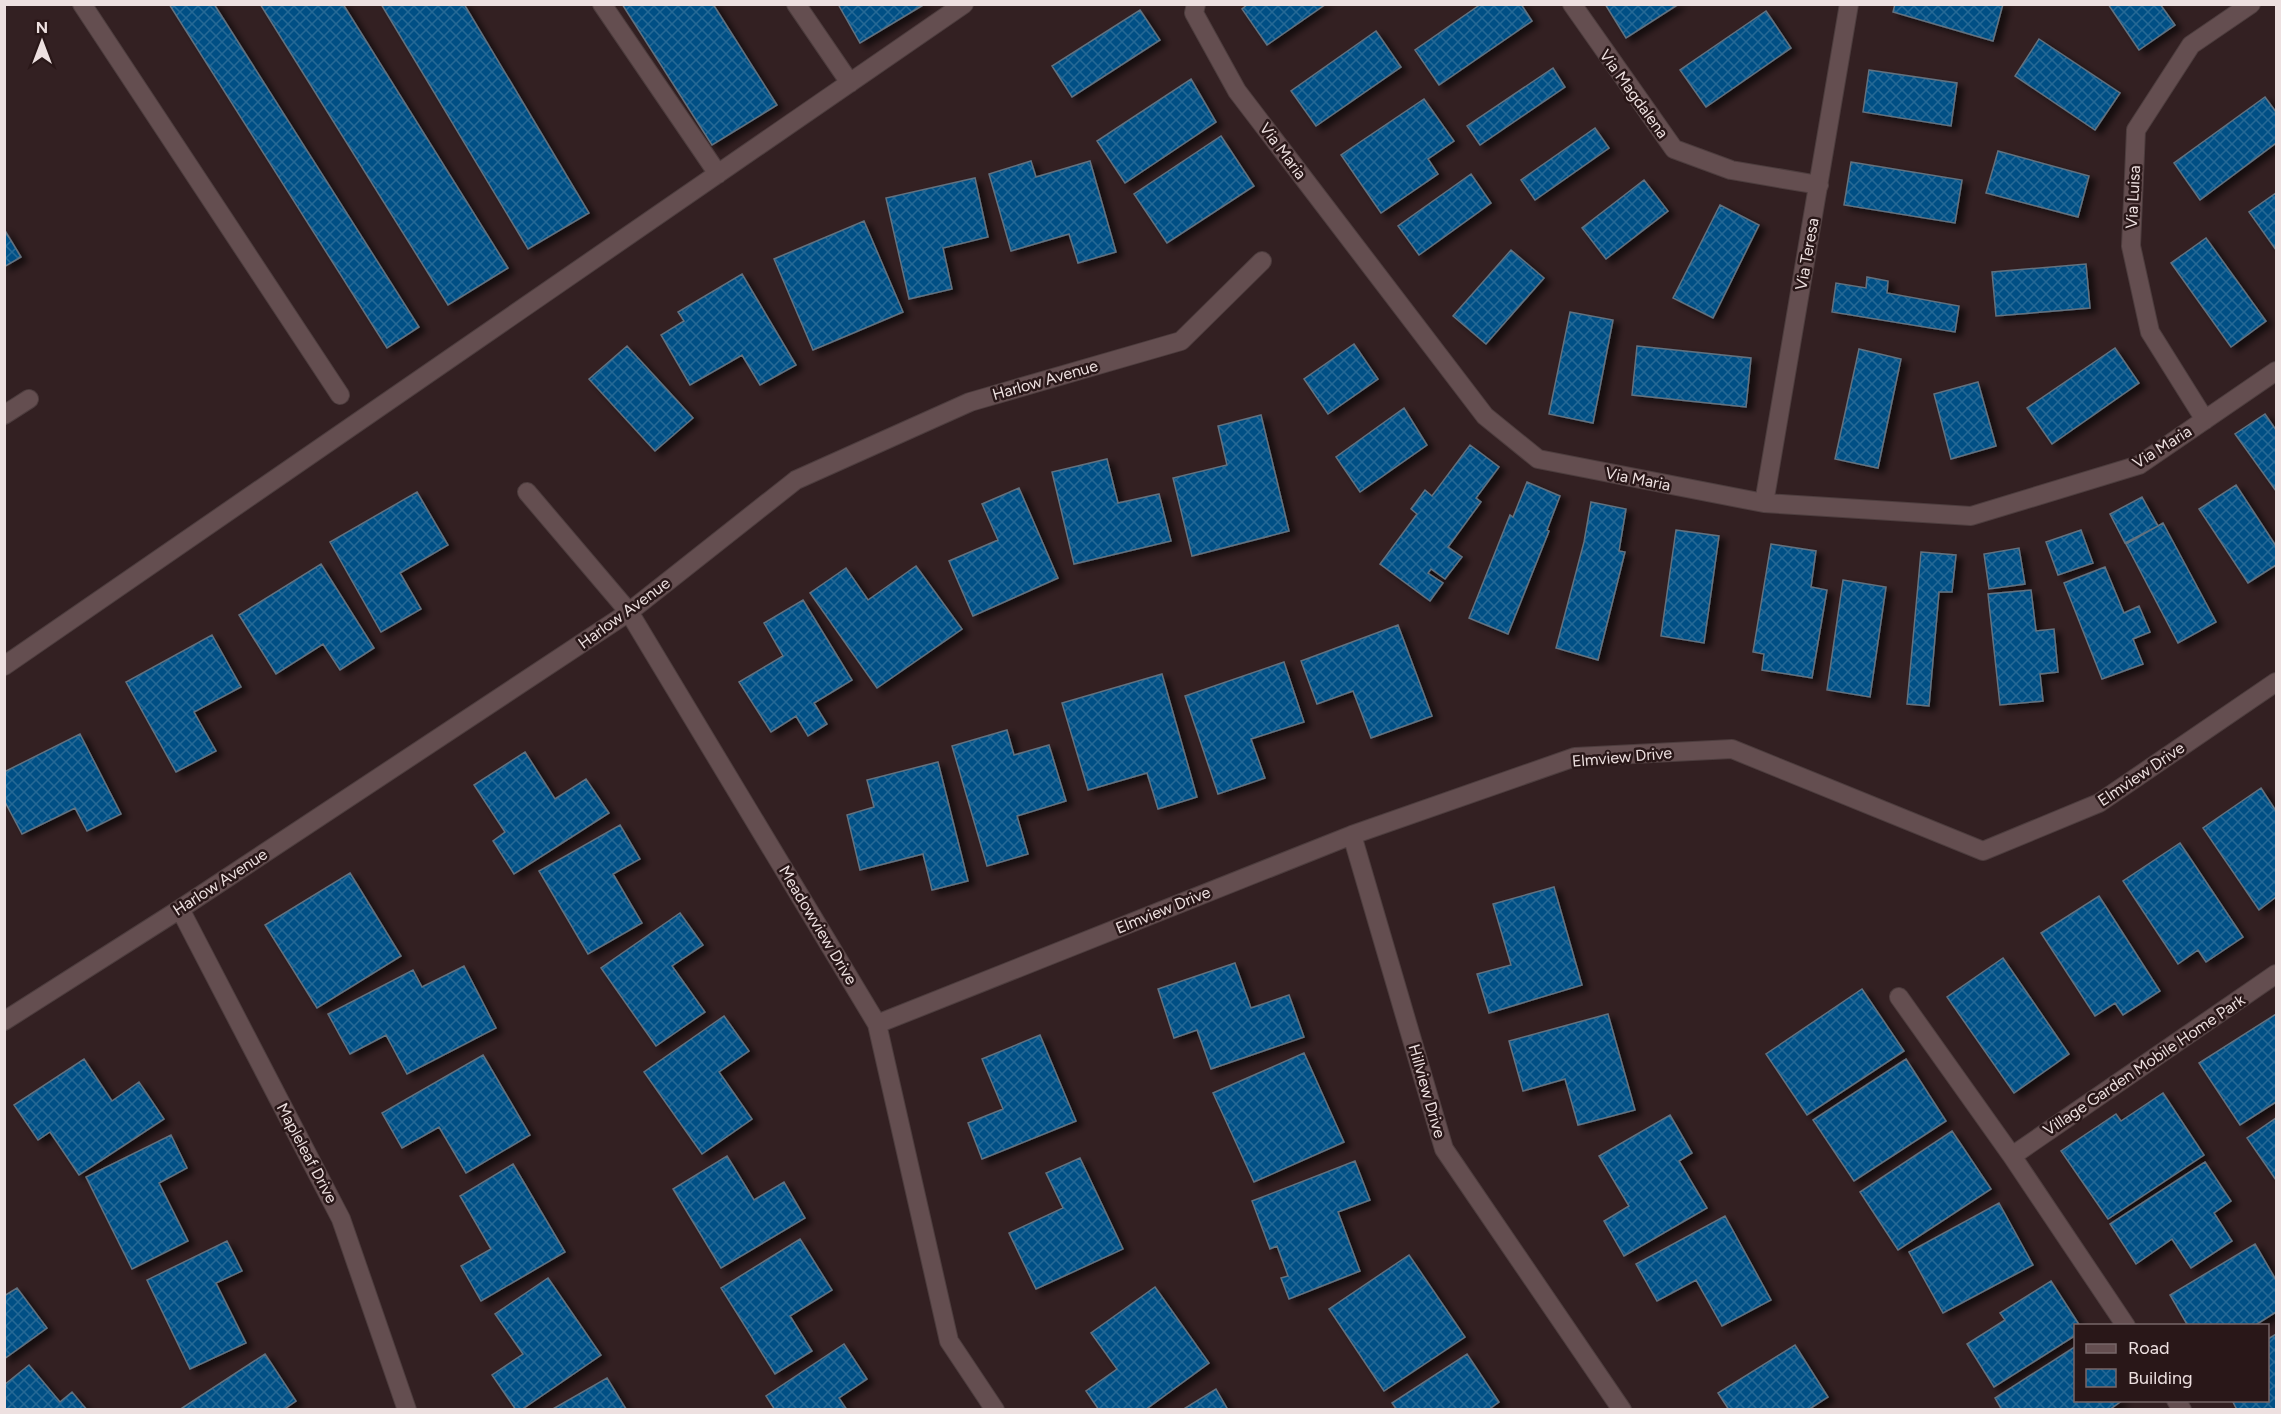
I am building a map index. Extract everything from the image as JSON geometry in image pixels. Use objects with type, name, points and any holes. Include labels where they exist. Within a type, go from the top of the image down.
[{"type":"street","points":[[82,4],[340,395]]},
{"type":"street","points":[[602,4],[718,174]]},
{"type":"street","points":[[796,4],[850,83]]},
{"type":"street","points":[[4,666],[964,4]]},
{"type":"street","name":"Via Maria","points":[[1197,4],[1194,13],[1237,91],[1485,416],[1538,459],[1764,503],[1971,516],[2139,465],[2277,371]]},
{"type":"street","name":"Via Magdalena","points":[[1572,4],[1674,149],[1731,170],[1819,185]]},
{"type":"street","name":"Via Teresa","points":[[1764,503],[1850,4]]},
{"type":"street","name":"Via Luisa","points":[[2205,420],[2150,332],[2131,246],[2136,130],[2191,45],[2251,4]]},
{"type":"street","name":"Harlow Avenue","points":[[4,1021],[180,909],[629,612],[795,480],[970,402],[1181,341],[1262,261]]},
{"type":"street","points":[[4,415],[29,399]]},
{"type":"street","name":"Meadowview Drive","points":[[527,492],[629,612],[878,1024],[950,1341],[995,1410]]},
{"type":"street","name":"Elmview Drive","points":[[878,1024],[1352,835],[1575,757],[1732,749],[1983,851],[2099,803],[2277,682]]},
{"type":"street","name":"Hillview Drive","points":[[1352,835],[1444,1149],[1622,1410]]},
{"type":"street","name":"Mapleleaf Drive","points":[[180,909],[341,1220],[407,1410]]},
{"type":"street","name":"Village Garden Mobile Home Park","points":[[2012,1156],[2277,974]]},
{"type":"street","points":[[1899,997],[2012,1156],[2125,1324]]},
{"type":"building","points":[[169,4],[214,4],[419,327],[387,348]]},
{"type":"building","points":[[260,4],[343,4],[508,268],[448,305]]},
{"type":"building","points":[[381,4],[464,4],[589,213],[528,249]]},
{"type":"building","points":[[622,4],[713,4],[777,105],[712,145]]},
{"type":"building","points":[[838,4],[925,4],[860,43]]},
{"type":"building","points":[[1248,4],[1326,4],[1267,45],[1242,9]]},
{"type":"building","points":[[1481,4],[1521,4],[1532,21],[1439,85],[1415,50]]},
{"type":"building","points":[[1605,4],[1679,4],[1626,38]]},
{"type":"building","points":[[1895,4],[2003,4],[1993,41],[1893,12]]},
{"type":"building","points":[[2108,4],[2160,4],[2175,25],[2139,50]]},
{"type":"building","points":[[1140,10],[1160,40],[1072,97],[1052,66]]},
{"type":"building","points":[[1766,11],[1791,48],[1706,107],[1680,70]]},
{"type":"building","points":[[1376,31],[1401,67],[1316,126],[1291,91]]},
{"type":"building","points":[[2039,39],[2120,93],[2095,130],[2015,76]]},
{"type":"building","points":[[1553,68],[1565,87],[1480,145],[1467,126]]},
{"type":"building","points":[[1869,70],[1957,83],[1951,126],[1863,112]]},
{"type":"building","points":[[1191,79],[1216,122],[1125,183],[1097,141]]},
{"type":"building","points":[[2265,97],[2276,112],[2276,143],[2200,200],[2174,163]]},
{"type":"building","points":[[1424,99],[1454,141],[1428,159],[1438,174],[1381,213],[1341,155]]},
{"type":"building","points":[[1595,128],[1609,148],[1535,200],[1521,180]]},
{"type":"building","points":[[1221,136],[1254,186],[1167,243],[1134,194]]},
{"type":"building","points":[[1998,151],[2089,176],[2078,217],[1986,193]]},
{"type":"building","points":[[1031,161],[1036,177],[1090,161],[1116,252],[1078,263],[1069,234],[1011,251],[989,174]]},
{"type":"building","points":[[1851,162],[1962,180],[1955,223],[1844,205]]},
{"type":"building","points":[[1471,174],[1491,203],[1419,255],[1398,226]]},
{"type":"building","points":[[975,178],[988,237],[943,248],[952,289],[909,299],[886,198]]},
{"type":"building","points":[[1644,180],[1668,211],[1606,259],[1582,228]]},
{"type":"building","points":[[2276,193],[2276,250],[2249,212]]},
{"type":"building","points":[[1720,205],[1759,225],[1713,318],[1673,298]]},
{"type":"building","points":[[864,221],[903,312],[813,350],[774,259]]},
{"type":"building","points":[[4,229],[21,257],[4,267]]},
{"type":"building","points":[[2206,238],[2266,321],[2231,347],[2171,263]]},
{"type":"building","points":[[1511,250],[1544,278],[1486,344],[1453,316]]},
{"type":"building","points":[[2086,264],[2090,308],[1996,316],[1992,272]]},
{"type":"building","points":[[742,274],[796,365],[760,385],[742,355],[690,385],[661,335],[684,321],[678,312]]},
{"type":"building","points":[[1867,277],[1888,281],[1887,293],[1959,306],[1955,332],[1832,312],[1836,283],[1866,288]]},
{"type":"building","points":[[1570,312],[1613,320],[1593,423],[1549,414]]},
{"type":"building","points":[[1354,344],[1378,379],[1328,414],[1304,379]]},
{"type":"building","points":[[627,346],[693,418],[655,451],[589,379]]},
{"type":"building","points":[[1637,346],[1751,358],[1746,407],[1632,395]]},
{"type":"building","points":[[2115,348],[2139,383],[2052,444],[2027,408]]},
{"type":"building","points":[[1859,349],[1901,359],[1878,468],[1835,459]]},
{"type":"building","points":[[1978,382],[1996,446],[1951,459],[1934,394]]},
{"type":"building","points":[[1404,408],[1427,445],[1360,492],[1336,457]]},
{"type":"building","points":[[2265,414],[2276,430],[2276,491],[2235,434]]},
{"type":"building","points":[[1261,415],[1289,531],[1192,556],[1173,478],[1227,465],[1218,426]]},
{"type":"building","points":[[1470,445],[1499,467],[1476,498],[1481,502],[1448,547],[1462,557],[1445,579],[1431,569],[1428,573],[1443,583],[1430,601],[1380,564],[1417,514],[1411,509],[1425,490],[1432,496]]},
{"type":"building","points":[[1107,459],[1118,503],[1159,494],[1171,541],[1074,564],[1052,472]]},
{"type":"building","points":[[1527,482],[1560,496],[1547,530],[1549,531],[1508,634],[1469,618],[1510,515],[1513,517]]},
{"type":"building","points":[[2236,485],[2276,546],[2276,565],[2248,583],[2199,509]]},
{"type":"building","points":[[1019,488],[1058,578],[973,616],[949,561],[998,540],[982,504]]},
{"type":"building","points":[[417,492],[448,545],[400,573],[421,609],[381,632],[330,542]]},
{"type":"building","points":[[2142,497],[2158,526],[2125,543],[2110,514]]},
{"type":"building","points":[[1591,502],[1626,509],[1619,551],[1625,552],[1598,660],[1556,648],[1584,542]]},
{"type":"building","points":[[2163,523],[2216,622],[2178,643],[2126,544]]},
{"type":"building","points":[[1676,530],[1719,536],[1704,643],[1661,636]]},
{"type":"building","points":[[2081,530],[2093,563],[2058,575],[2046,542]]},
{"type":"building","points":[[1771,544],[1816,551],[1811,587],[1827,590],[1812,678],[1762,670],[1764,654],[1753,652]]},
{"type":"building","points":[[2019,548],[2025,584],[1989,589],[1984,554]]},
{"type":"building","points":[[1921,552],[1956,555],[1952,592],[1939,592],[1929,706],[1907,704]]},
{"type":"building","points":[[321,564],[374,648],[340,670],[323,644],[276,674],[239,615]]},
{"type":"building","points":[[916,566],[962,629],[877,688],[810,593],[846,568],[868,600]]},
{"type":"building","points":[[2105,567],[2124,613],[2139,606],[2150,632],[2133,639],[2143,664],[2102,679],[2064,583]]},
{"type":"building","points":[[1843,580],[1886,587],[1870,697],[1827,690]]},
{"type":"building","points":[[2031,590],[2036,631],[2054,629],[2058,672],[2040,674],[2043,701],[2000,705],[1988,594]]},
{"type":"building","points":[[803,600],[852,680],[814,703],[827,724],[808,736],[796,716],[771,732],[739,682],[783,656],[764,623]]},
{"type":"building","points":[[1398,625],[1432,716],[1371,738],[1353,691],[1317,704],[1301,661]]},
{"type":"building","points":[[212,635],[241,687],[194,712],[216,751],[176,772],[126,682]]},
{"type":"building","points":[[1284,662],[1304,722],[1251,739],[1265,778],[1218,794],[1185,696]]},
{"type":"building","points":[[1162,674],[1197,797],[1158,809],[1147,773],[1088,790],[1062,703]]},
{"type":"building","points":[[1007,730],[1014,755],[1049,745],[1066,801],[1017,816],[1028,854],[987,866],[952,746]]},
{"type":"building","points":[[80,734],[121,814],[87,831],[75,808],[22,834],[4,800],[4,772]]},
{"type":"building","points":[[525,752],[555,799],[586,779],[609,813],[514,874],[493,841],[505,832],[474,785]]},
{"type":"building","points":[[938,762],[968,881],[932,890],[923,854],[860,870],[847,815],[874,807],[867,780]]},
{"type":"building","points":[[2261,788],[2276,811],[2276,897],[2259,910],[2203,828]]},
{"type":"building","points":[[620,825],[640,859],[613,874],[642,923],[588,954],[539,871]]},
{"type":"building","points":[[2180,843],[2243,937],[2206,962],[2198,950],[2178,964],[2123,881]]},
{"type":"building","points":[[350,873],[401,956],[317,1008],[265,925]]},
{"type":"building","points":[[1554,887],[1582,985],[1489,1013],[1477,974],[1511,965],[1493,904]]},
{"type":"building","points":[[2099,896],[2160,991],[2123,1015],[2115,1003],[2095,1016],[2041,933]]},
{"type":"building","points":[[680,913],[703,945],[672,966],[705,1012],[656,1046],[601,968]]},
{"type":"building","points":[[2003,958],[2069,1054],[2014,1093],[1947,997]]},
{"type":"building","points":[[1235,963],[1251,1008],[1289,995],[1304,1037],[1211,1069],[1197,1030],[1174,1038],[1158,989]]},
{"type":"building","points":[[464,966],[496,1028],[407,1074],[386,1035],[350,1054],[328,1014],[413,970],[422,987]]},
{"type":"building","points":[[1862,989],[1904,1051],[1807,1115],[1766,1054]]},
{"type":"building","points":[[1608,1014],[1635,1110],[1578,1125],[1565,1079],[1523,1091],[1509,1041]]},
{"type":"building","points":[[2276,1014],[2276,1102],[2240,1125],[2199,1063]]},
{"type":"building","points":[[724,1016],[749,1051],[719,1072],[752,1119],[702,1154],[644,1072]]},
{"type":"building","points":[[1040,1035],[1076,1121],[982,1159],[968,1123],[1003,1109],[982,1059]]},
{"type":"building","points":[[1304,1053],[1344,1142],[1254,1182],[1213,1093]]},
{"type":"building","points":[[483,1055],[530,1135],[466,1173],[439,1127],[402,1148],[382,1113]]},
{"type":"building","points":[[84,1059],[112,1101],[139,1082],[164,1119],[79,1175],[50,1132],[38,1140],[14,1105]]},
{"type":"building","points":[[1906,1059],[1946,1121],[1854,1181],[1813,1120]]},
{"type":"building","points":[[2163,1093],[2204,1155],[2108,1219],[2061,1151],[2116,1114],[2121,1121]]},
{"type":"building","points":[[1670,1115],[1692,1153],[1679,1161],[1707,1208],[1624,1256],[1604,1221],[1629,1206],[1599,1156]]},
{"type":"building","points":[[2276,1118],[2276,1180],[2247,1138]]},
{"type":"building","points":[[1952,1131],[1991,1189],[1898,1250],[1860,1192]]},
{"type":"building","points":[[171,1135],[187,1168],[159,1183],[188,1241],[132,1269],[86,1177]]},
{"type":"building","points":[[727,1156],[754,1200],[784,1182],[805,1218],[721,1268],[673,1189]]},
{"type":"building","points":[[1080,1158],[1123,1249],[1036,1289],[1009,1233],[1063,1208],[1046,1173]]},
{"type":"building","points":[[1355,1161],[1370,1200],[1338,1212],[1360,1271],[1289,1299],[1281,1278],[1288,1276],[1277,1246],[1270,1249],[1252,1201]]},
{"type":"building","points":[[2205,1162],[2231,1201],[2214,1213],[2232,1241],[2191,1268],[2172,1239],[2136,1264],[2110,1224]]},
{"type":"building","points":[[513,1164],[565,1252],[481,1301],[461,1266],[491,1249],[460,1196]]},
{"type":"building","points":[[1999,1203],[2033,1265],[1943,1313],[1909,1252]]},
{"type":"building","points":[[1725,1216],[1771,1300],[1722,1326],[1696,1280],[1657,1301],[1636,1264]]},
{"type":"building","points":[[800,1239],[832,1290],[790,1316],[812,1351],[775,1374],[721,1288]]},
{"type":"building","points":[[227,1241],[242,1271],[216,1283],[246,1343],[190,1369],[147,1280]]},
{"type":"building","points":[[2255,1244],[2276,1280],[2276,1312],[2257,1324],[2187,1324],[2170,1295]]},
{"type":"building","points":[[1409,1255],[1465,1337],[1384,1391],[1329,1309]]},
{"type":"building","points":[[548,1278],[601,1355],[521,1410],[516,1410],[492,1375],[523,1354],[495,1314]]},
{"type":"building","points":[[2051,1281],[2079,1324],[2074,1324],[2074,1336],[1994,1387],[1967,1344],[2005,1320],[2000,1313]]},
{"type":"building","points":[[1155,1287],[1209,1363],[1145,1410],[1099,1410],[1086,1391],[1117,1369],[1091,1333]]},
{"type":"building","points":[[17,1288],[47,1328],[4,1359],[4,1296]]},
{"type":"building","points":[[2276,1334],[2276,1410],[2237,1410],[2233,1402],[2269,1402],[2269,1338]]},
{"type":"building","points":[[844,1344],[867,1379],[839,1398],[847,1410],[775,1410],[766,1396]]},
{"type":"building","points":[[1795,1345],[1828,1397],[1808,1410],[1729,1410],[1718,1393]]},
{"type":"building","points":[[2074,1347],[2074,1402],[2120,1402],[2109,1410],[2002,1410],[1995,1398]]},
{"type":"building","points":[[265,1354],[296,1401],[283,1410],[179,1410]]},
{"type":"building","points":[[1467,1354],[1499,1402],[1488,1410],[1397,1410],[1392,1403]]},
{"type":"building","points":[[29,1365],[60,1402],[72,1392],[87,1410],[4,1410],[4,1385]]},
{"type":"building","points":[[607,1378],[626,1409],[551,1410]]},
{"type":"building","points":[[1216,1389],[1228,1410],[1182,1410]]}]
